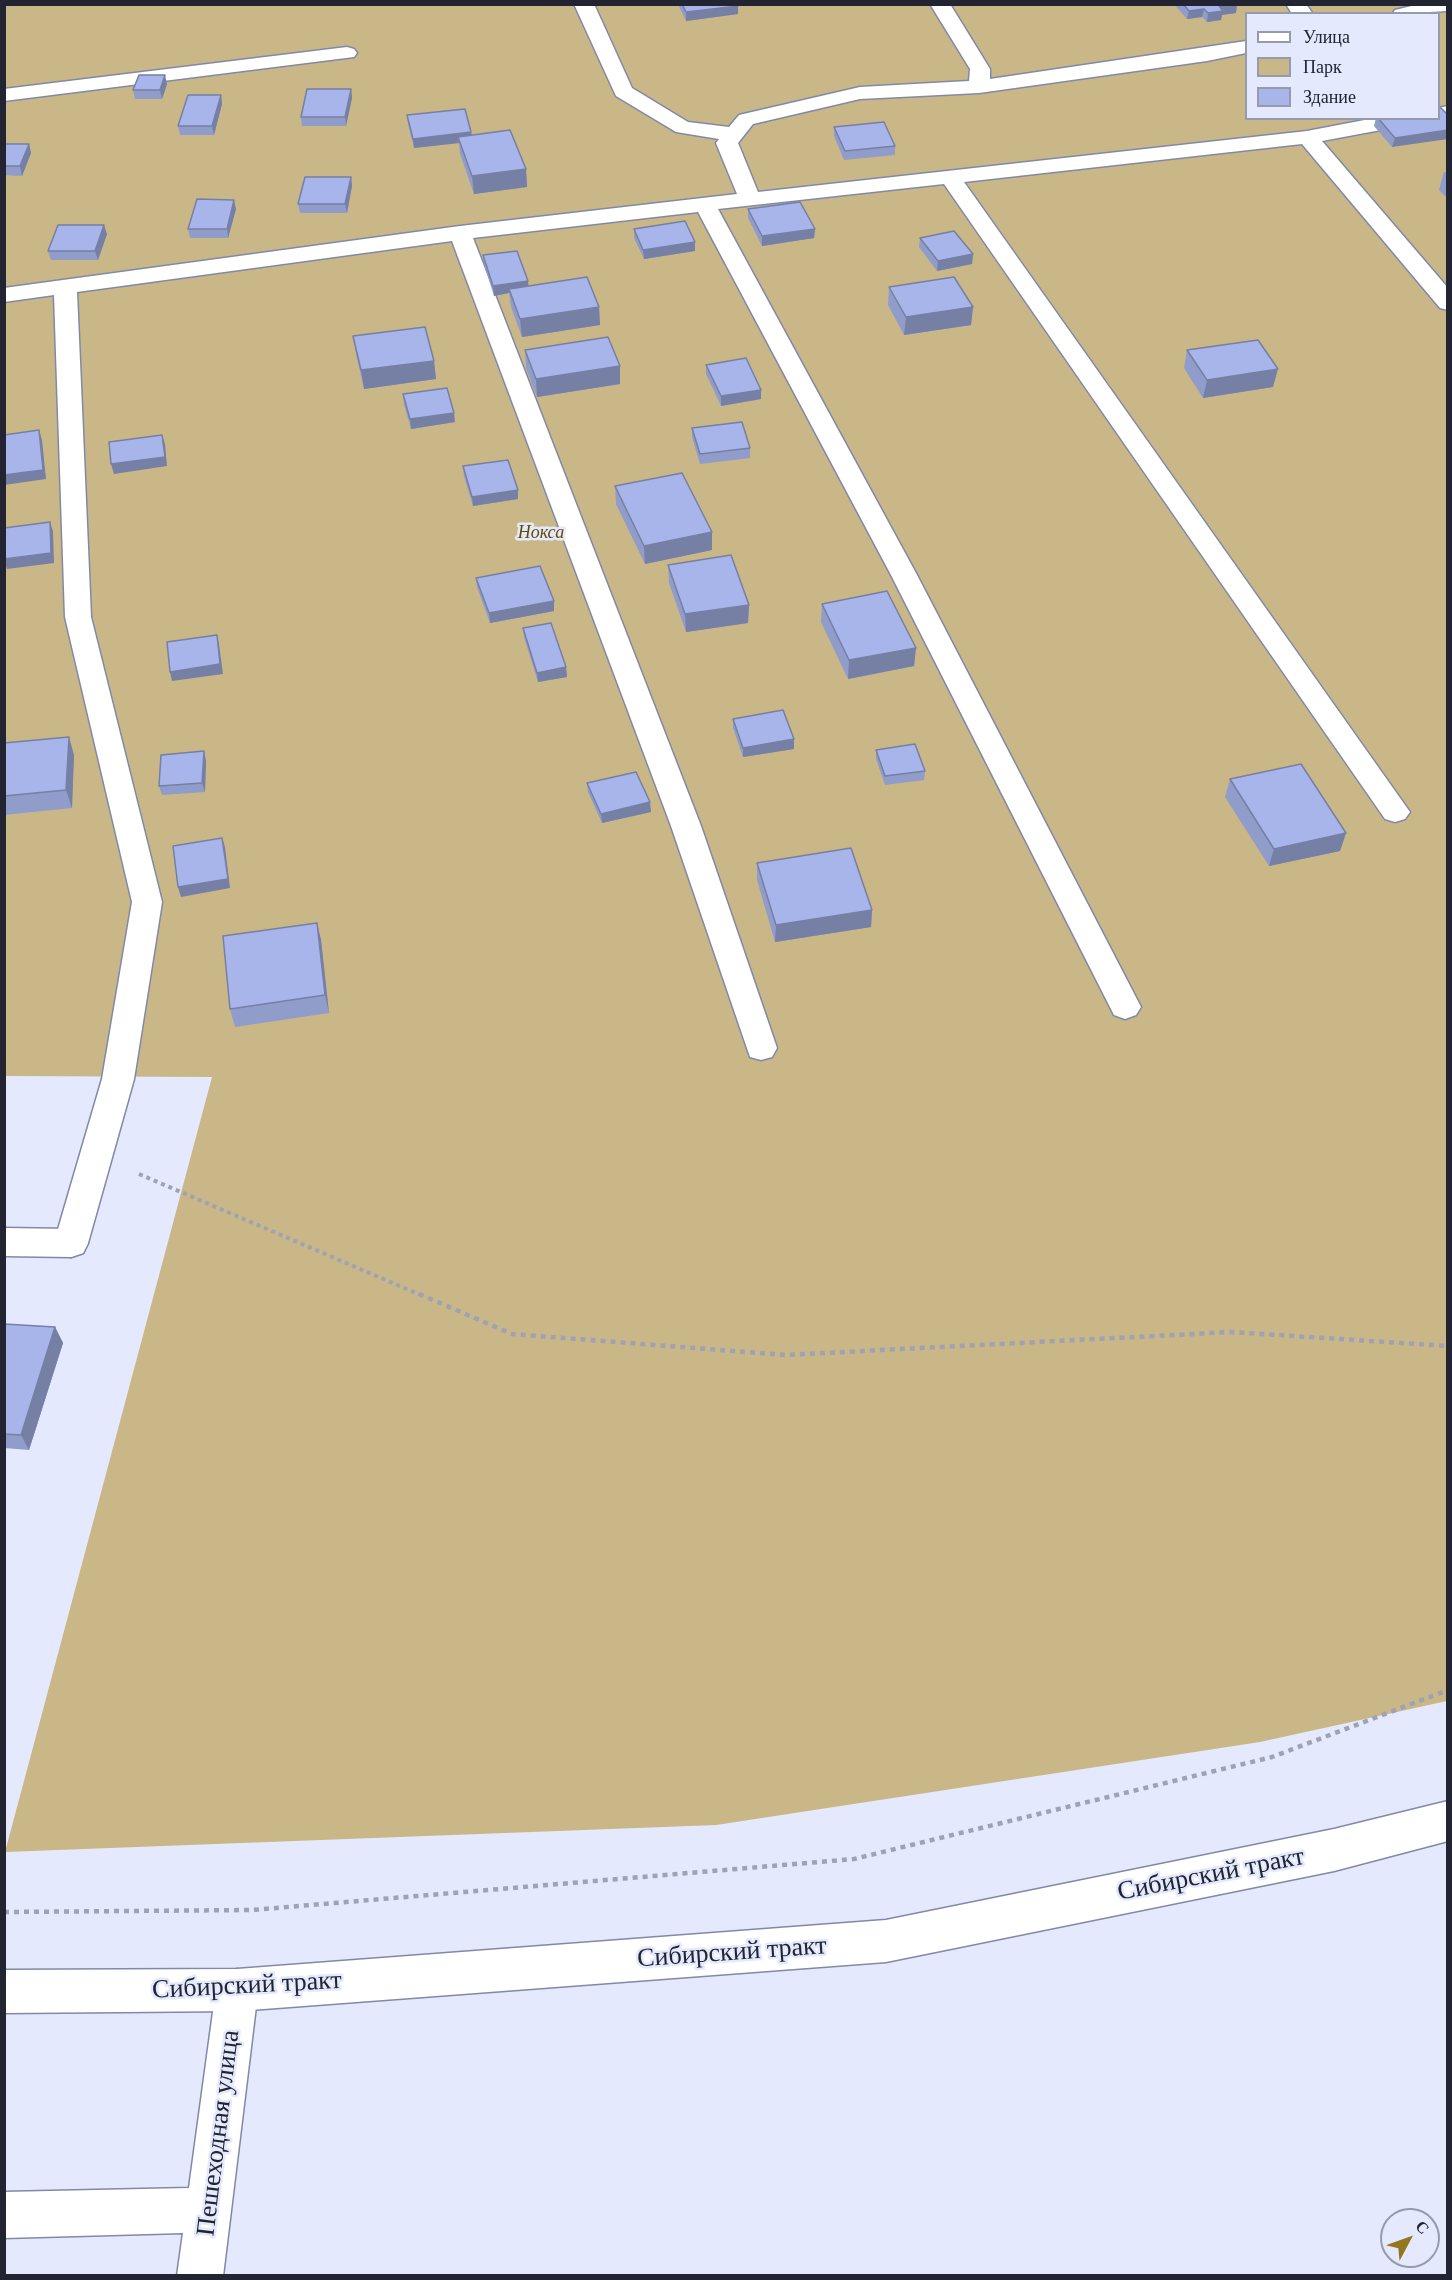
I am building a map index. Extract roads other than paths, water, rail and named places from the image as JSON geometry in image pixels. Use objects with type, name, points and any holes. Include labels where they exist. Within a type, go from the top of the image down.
[{"type":"main road","points":[[584,4],[623,92],[683,128],[734,134]]},
{"type":"main road","points":[[940,4],[980,69],[979,87]]},
{"type":"main road","points":[[1412,12],[1448,5]]},
{"type":"main road","points":[[750,198],[727,143],[746,119],[860,93],[979,87],[1207,55],[1245,46]]},
{"type":"main road","points":[[4,95],[347,52]]},
{"type":"main road","points":[[4,295],[460,233],[750,198],[1307,137],[1402,120]]},
{"type":"main road","points":[[1307,137],[1448,303]]},
{"type":"main road","points":[[950,177],[1395,812]]},
{"type":"main road","points":[[705,205],[904,575],[1125,1007]]},
{"type":"main road","points":[[460,233],[686,826],[761,1048]]},
{"type":"main road","points":[[4,1242],[71,1243],[118,1079],[147,902],[78,617],[65,285]]},
{"type":"main road","name":"Сибирский тракт","points":[[4,1992],[237,1990],[886,1941],[1334,1850],[1448,1821]]},
{"type":"main road","name":"Пешеходная улица","points":[[200,2276],[237,1990]]},
{"type":"main road","points":[[4,2215],[209,2210]]},
{"type":"park label","name":"Нокса","points":[[541,533]]}]
